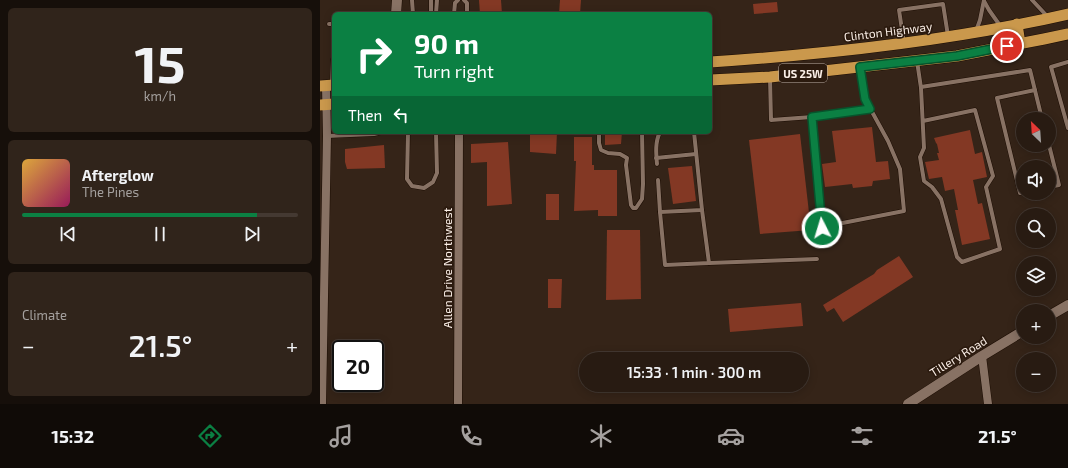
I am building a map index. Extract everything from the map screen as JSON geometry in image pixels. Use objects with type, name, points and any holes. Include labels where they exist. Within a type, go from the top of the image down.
[{"type":"highway","name":"Clinton Highway","points":[[712,62],[859,49],[904,43],[948,37],[1068,14]]},
{"type":"highway","points":[[1017,24],[1020,44]]},
{"type":"highway","name":"US 25W","points":[[712,80],[797,74],[957,56],[1068,34]]},
{"type":"highway","points":[[795,55],[797,74]]},
{"type":"street","points":[[396,12],[397,0]]},
{"type":"street","points":[[322,404],[323,191],[327,136],[328,85]]},
{"type":"street","name":"Allen Drive Northwest","points":[[458,404],[459,134]]},
{"type":"street","points":[[1056,312],[1068,305]]},
{"type":"street","name":"Tillery Road","points":[[908,404],[1016,335]]},
{"type":"street","points":[[982,356],[988,404]]},
{"type":"lane","points":[[412,0],[413,12]]},
{"type":"lane","points":[[431,0],[431,12]]},
{"type":"lane","points":[[436,12],[437,0]]},
{"type":"lane","points":[[454,12],[455,2],[458,0]]},
{"type":"lane","points":[[464,0],[467,3],[467,12]]},
{"type":"lane","points":[[984,0],[1001,27]]},
{"type":"lane","points":[[976,32],[984,0]]},
{"type":"lane","points":[[1032,0],[1049,18]]},
{"type":"lane","points":[[904,43],[899,10],[944,2],[948,37]]},
{"type":"lane","points":[[917,61],[921,87],[924,148],[920,157],[924,181],[932,187],[941,199],[956,257],[962,262],[1000,249],[986,186],[993,176],[975,110],[923,121]]},
{"type":"lane","points":[[1068,62],[1051,67],[1068,128]]},
{"type":"lane","points":[[328,85],[332,64]]},
{"type":"lane","points":[[812,117],[822,228],[904,211],[900,169],[888,141],[865,99],[860,67]]},
{"type":"lane","points":[[921,87],[1030,70],[1040,112]]},
{"type":"lane","points":[[770,76],[771,120],[812,117],[870,109]]},
{"type":"lane","points":[[1016,176],[997,98],[1035,90]]},
{"type":"lane","points":[[327,136],[374,134]]},
{"type":"lane","points":[[408,134],[407,179],[412,186],[424,188],[433,182],[437,173],[436,134]]},
{"type":"lane","points":[[599,134],[601,150],[608,153],[620,154],[627,158],[626,165],[631,205],[633,208],[636,208],[642,199],[642,134]]},
{"type":"lane","points":[[657,164],[656,152],[659,134]]},
{"type":"lane","points":[[694,134],[708,263]]},
{"type":"lane","points":[[656,158],[696,154]]},
{"type":"lane","points":[[1056,173],[1059,185],[1056,186]]},
{"type":"lane","points":[[658,180],[666,265],[817,259]]},
{"type":"lane","points":[[660,212],[702,210]]},
{"type":"building","points":[[479,0],[501,0],[502,12],[480,12]]},
{"type":"building","points":[[560,0],[581,0],[580,12],[559,12]]},
{"type":"building","points":[[777,2],[778,12],[754,14],[753,4]]},
{"type":"building","points":[[872,127],[876,162],[888,161],[890,179],[873,181],[872,186],[853,188],[852,184],[825,187],[822,164],[836,162],[832,131]]},
{"type":"building","points":[[970,130],[975,154],[982,152],[987,177],[973,180],[978,204],[982,203],[990,239],[962,245],[955,210],[958,210],[954,189],[945,191],[942,177],[929,179],[925,162],[939,160],[937,144],[934,138]]},
{"type":"building","points":[[530,134],[557,134],[556,154],[530,152]]},
{"type":"building","points":[[605,134],[622,134],[621,144],[605,145]]},
{"type":"building","points":[[800,134],[811,230],[760,234],[749,140]]},
{"type":"building","points":[[574,137],[592,137],[592,165],[594,165],[594,170],[617,170],[617,216],[598,216],[598,210],[574,211],[576,161],[574,161]]},
{"type":"building","points":[[508,142],[512,204],[487,206],[487,162],[471,163],[471,144]]},
{"type":"building","points":[[384,145],[385,168],[347,169],[345,162],[345,149]]},
{"type":"building","points":[[692,166],[696,201],[673,204],[668,168]]},
{"type":"building","points":[[546,194],[559,194],[559,220],[546,220]]},
{"type":"building","points":[[607,230],[640,230],[641,299],[606,300]]},
{"type":"building","points":[[899,256],[913,277],[843,322],[834,308],[827,312],[823,305],[874,274],[877,270]]},
{"type":"building","points":[[548,279],[562,279],[561,308],[548,308]]},
{"type":"building","points":[[801,303],[803,326],[730,332],[728,309]]},
{"type":"route","points":[[822,228],[812,117],[870,109],[865,99],[860,67],[957,56],[1007,46]]}]
